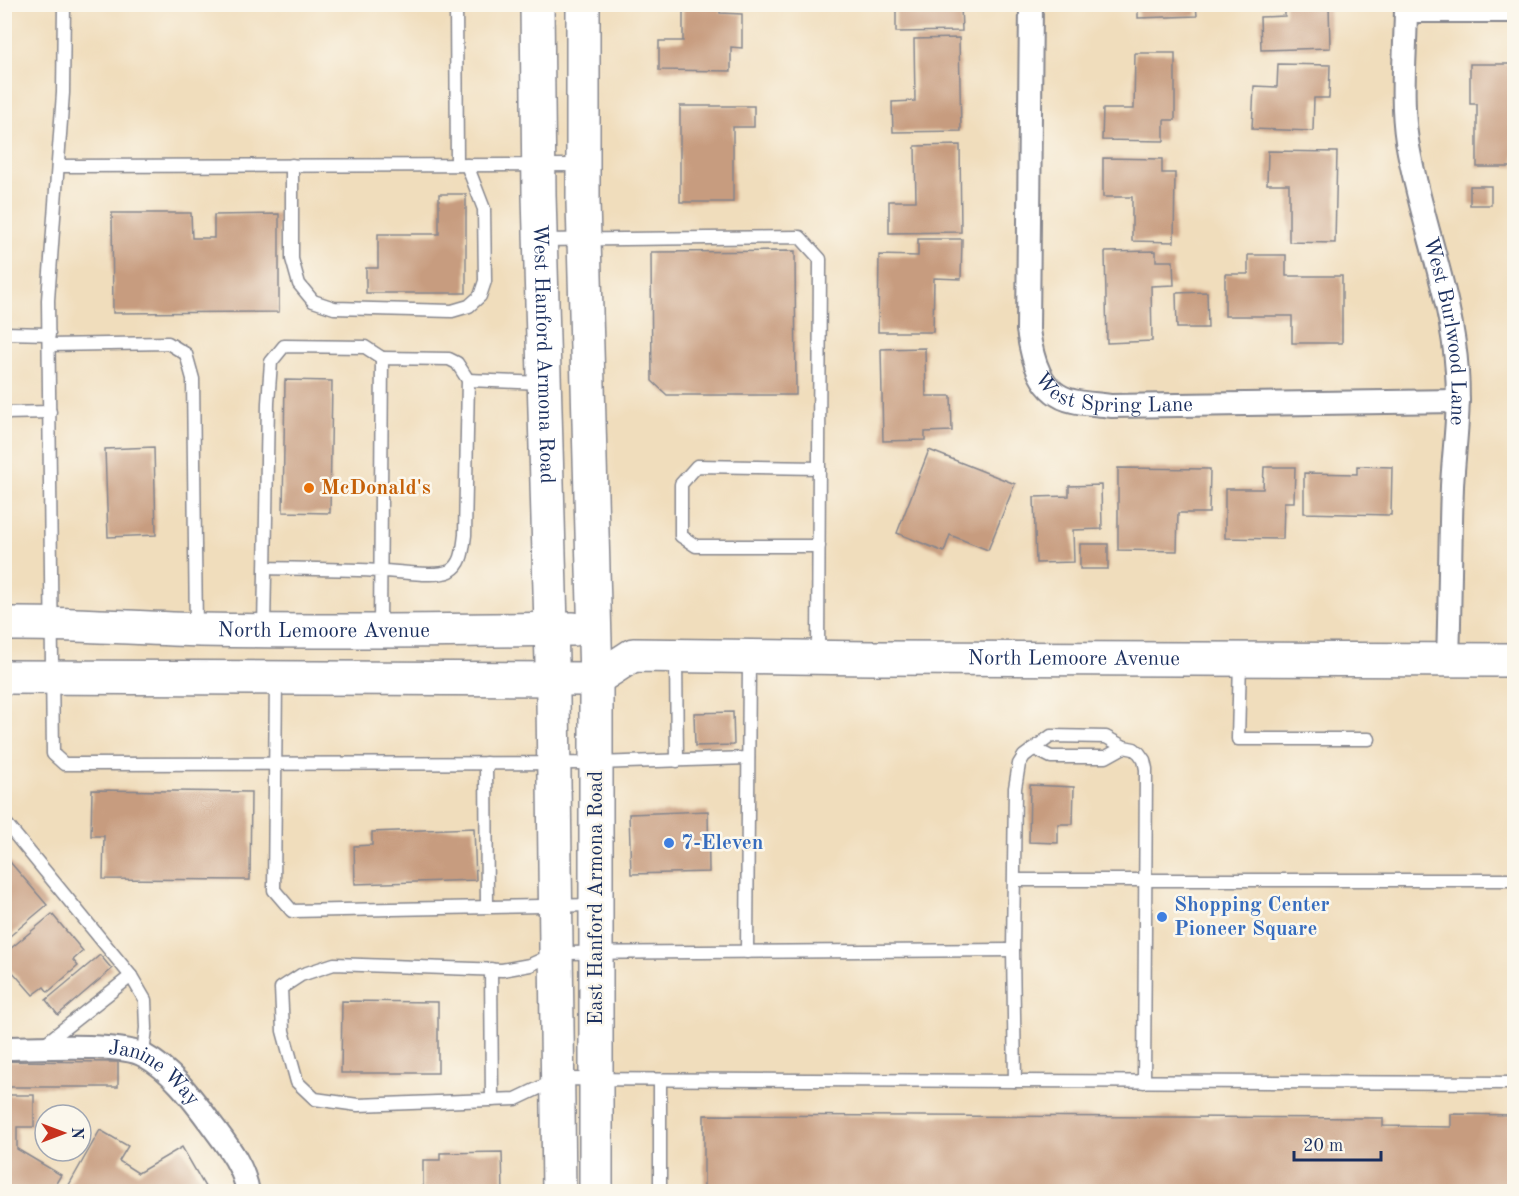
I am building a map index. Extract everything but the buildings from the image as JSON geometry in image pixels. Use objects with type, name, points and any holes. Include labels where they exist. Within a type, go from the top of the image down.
[{"type":"main road","name":"West Hanford Armona Road","points":[[537,4],[540,241],[553,691]]},
{"type":"main road","points":[[4,677],[276,678],[553,691],[596,679],[633,655],[595,616],[583,165],[583,4]]},
{"type":"main road","points":[[544,383],[590,384]]},
{"type":"main road","name":"North Lemoore Avenue","points":[[4,624],[52,623],[196,630],[551,629],[595,616]]},
{"type":"main road","name":"East Hanford Armona Road","points":[[595,616],[596,1191]]},
{"type":"main road","points":[[196,630],[197,677]]},
{"type":"main road","name":"North Lemoore Avenue","points":[[633,655],[1515,660]]},
{"type":"main road","name":"East Hanford Armona Road","points":[[553,691],[559,1191]]},
{"type":"street","name":"West Spring Lane","points":[[1031,4],[1028,330],[1032,355],[1038,371],[1058,396],[1072,401],[1111,406],[1458,401]]},
{"type":"street","name":"West Burlwood Lane","points":[[1406,8],[1402,91],[1407,138],[1447,307],[1457,371],[1458,401],[1452,485],[1448,659]]},
{"type":"street","points":[[1406,8],[1515,11]]},
{"type":"street","name":"Janine Way","points":[[4,1048],[119,1048],[143,1054],[161,1066],[188,1094],[235,1156],[246,1178],[248,1191]]},
{"type":"lane","points":[[64,4],[63,93],[48,300],[53,754],[64,764],[596,763],[748,758]]},
{"type":"lane","points":[[292,165],[292,259],[299,284],[313,301],[334,308],[452,311],[469,306],[480,296],[485,280],[484,209],[462,165],[456,4]]},
{"type":"lane","points":[[58,166],[583,165]]},
{"type":"lane","points":[[540,241],[800,237],[820,259],[818,657]]},
{"type":"lane","points":[[4,333],[49,339],[168,343],[186,354],[193,379],[196,630]]},
{"type":"lane","points":[[264,630],[268,403],[271,362],[284,346],[365,347],[382,358],[450,359],[457,363],[468,380],[465,535],[462,556],[458,564],[449,571],[435,573],[266,567]]},
{"type":"lane","points":[[380,630],[382,358]]},
{"type":"lane","points":[[468,380],[544,383]]},
{"type":"lane","points":[[4,413],[50,412]]},
{"type":"lane","points":[[819,468],[697,466],[681,484],[681,536],[696,546],[819,546]]},
{"type":"lane","points":[[676,655],[677,761]]},
{"type":"lane","points":[[747,952],[749,656]]},
{"type":"lane","points":[[1240,659],[1238,739],[1369,739]]},
{"type":"lane","points":[[276,678],[274,890],[292,910],[596,905]]},
{"type":"lane","points":[[1015,1081],[1013,838],[1015,788],[1019,764],[1024,756],[1051,736],[1106,737],[1139,753],[1146,769],[1144,1082]]},
{"type":"lane","points":[[1035,749],[1051,757],[1106,757],[1124,747]]},
{"type":"lane","points":[[486,763],[487,907]]},
{"type":"lane","points":[[4,821],[131,976],[145,1000],[146,1028],[143,1054]]},
{"type":"lane","points":[[1015,880],[1515,880]]},
{"type":"lane","points":[[1013,950],[556,953],[530,965],[502,970],[334,964],[301,975],[281,988],[283,1031],[297,1082],[315,1099],[358,1105],[516,1099],[558,1079],[1515,1083]]},
{"type":"lane","points":[[491,969],[492,1100]]},
{"type":"lane","points":[[39,1048],[131,976]]},
{"type":"lane","points":[[660,1080],[660,1191]]},
{"type":"place","name":"McDonald's","points":[[309,488]]},
{"type":"place","name":"7-Eleven","points":[[669,843]]},
{"type":"place","name":"Shopping Center Pioneer Square","points":[[1162,917]]}]
